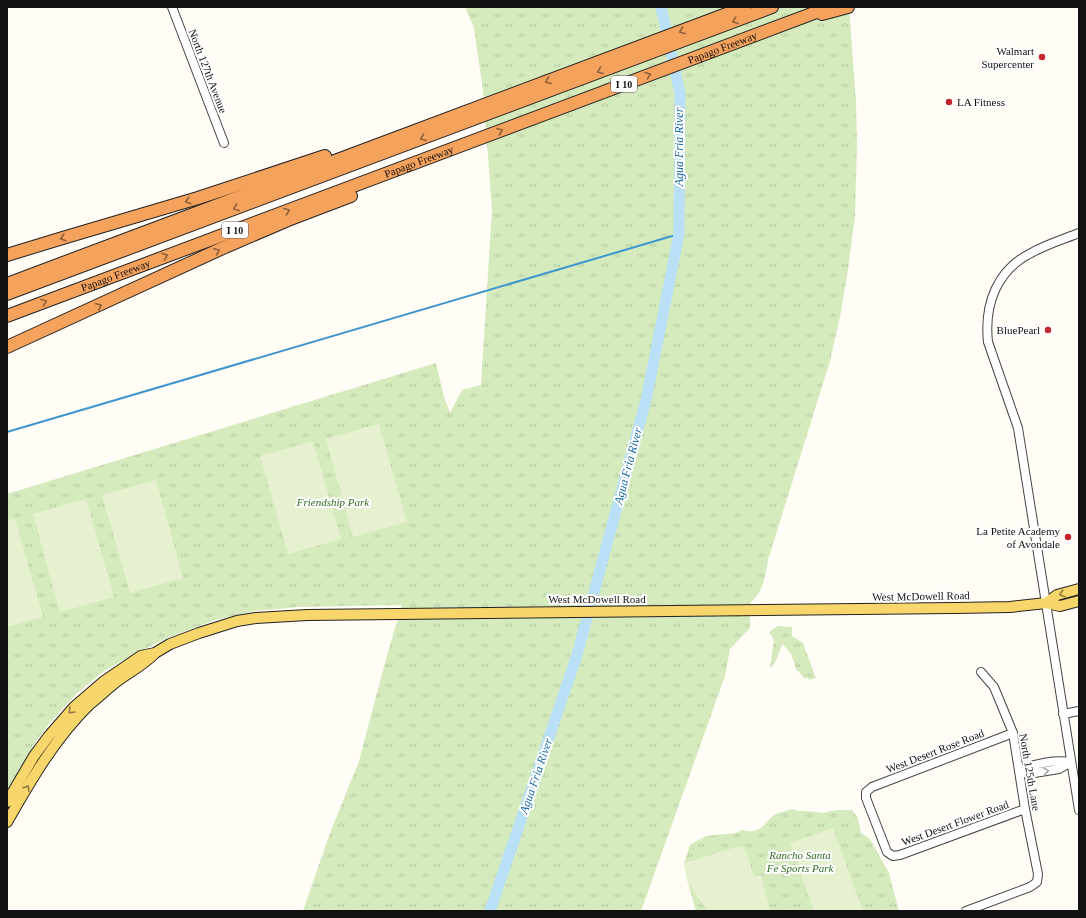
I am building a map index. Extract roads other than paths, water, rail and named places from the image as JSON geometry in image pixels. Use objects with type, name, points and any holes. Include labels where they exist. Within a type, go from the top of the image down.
[{"type":"highway","points":[[7,294],[458,120],[745,7]]},
{"type":"highway","points":[[7,284],[360,152],[458,120],[772,7]]},
{"type":"highway","name":"Papago Freeway","points":[[7,316],[830,7]]},
{"type":"highway","points":[[784,24],[848,7]]},
{"type":"highway","points":[[7,255],[198,198],[328,156],[360,152]]},
{"type":"highway","points":[[7,347],[225,247],[352,195],[378,177]]},
{"type":"main road","name":"West McDowell Road","points":[[1046,603],[1057,595],[1079,589]]},
{"type":"main road","name":"West McDowell Road","points":[[7,802],[34,756],[48,737],[74,707],[92,691],[120,669],[141,656],[155,652],[170,644],[199,633],[237,621],[256,618],[306,615],[400,613],[999,607],[1046,603],[1060,606],[1079,601]]},
{"type":"main road","name":"West McDowell Road","points":[[7,822],[48,754],[71,725],[90,704],[110,687],[147,661],[155,652]]},
{"type":"street","name":"North 127th Avenue","points":[[172,7],[224,143]]},
{"type":"street","points":[[1079,233],[1033,251],[1013,266],[995,288],[989,308],[986,328],[988,342],[1018,428],[1079,810]]},
{"type":"street","name":"North 125th Lane","points":[[966,911],[1030,887],[1037,882],[1038,874],[1025,809],[1013,733],[994,687],[981,672]]},
{"type":"street","points":[[1063,714],[1079,711]]},
{"type":"street","name":"West Desert Rose Road","points":[[893,856],[887,852],[866,798],[866,792],[872,787],[1013,733]]},
{"type":"street","points":[[1020,771],[1028,774],[1059,769],[1071,762]]},
{"type":"street","name":"West Desert Flower Road","points":[[893,856],[900,855],[1025,809]]},
{"type":"waterway","name":"Agua Fria River","points":[[490,911],[577,655],[646,400],[679,234],[680,93],[661,7]]},
{"type":"waterway","points":[[7,432],[679,234]]},
{"type":"place","name":"Walmart Supercenter","points":[[1042,57]]},
{"type":"place","name":"LA Fitness","points":[[949,102]]},
{"type":"place","name":"BluePearl","points":[[1048,330]]},
{"type":"place","name":"La Petite Academy of Avondale","points":[[1068,537]]},
{"type":"park label","name":"Friendship Park","points":[[333,502]]},
{"type":"park label","name":"Rancho Santa Fe Sports Park","points":[[800,861]]}]
